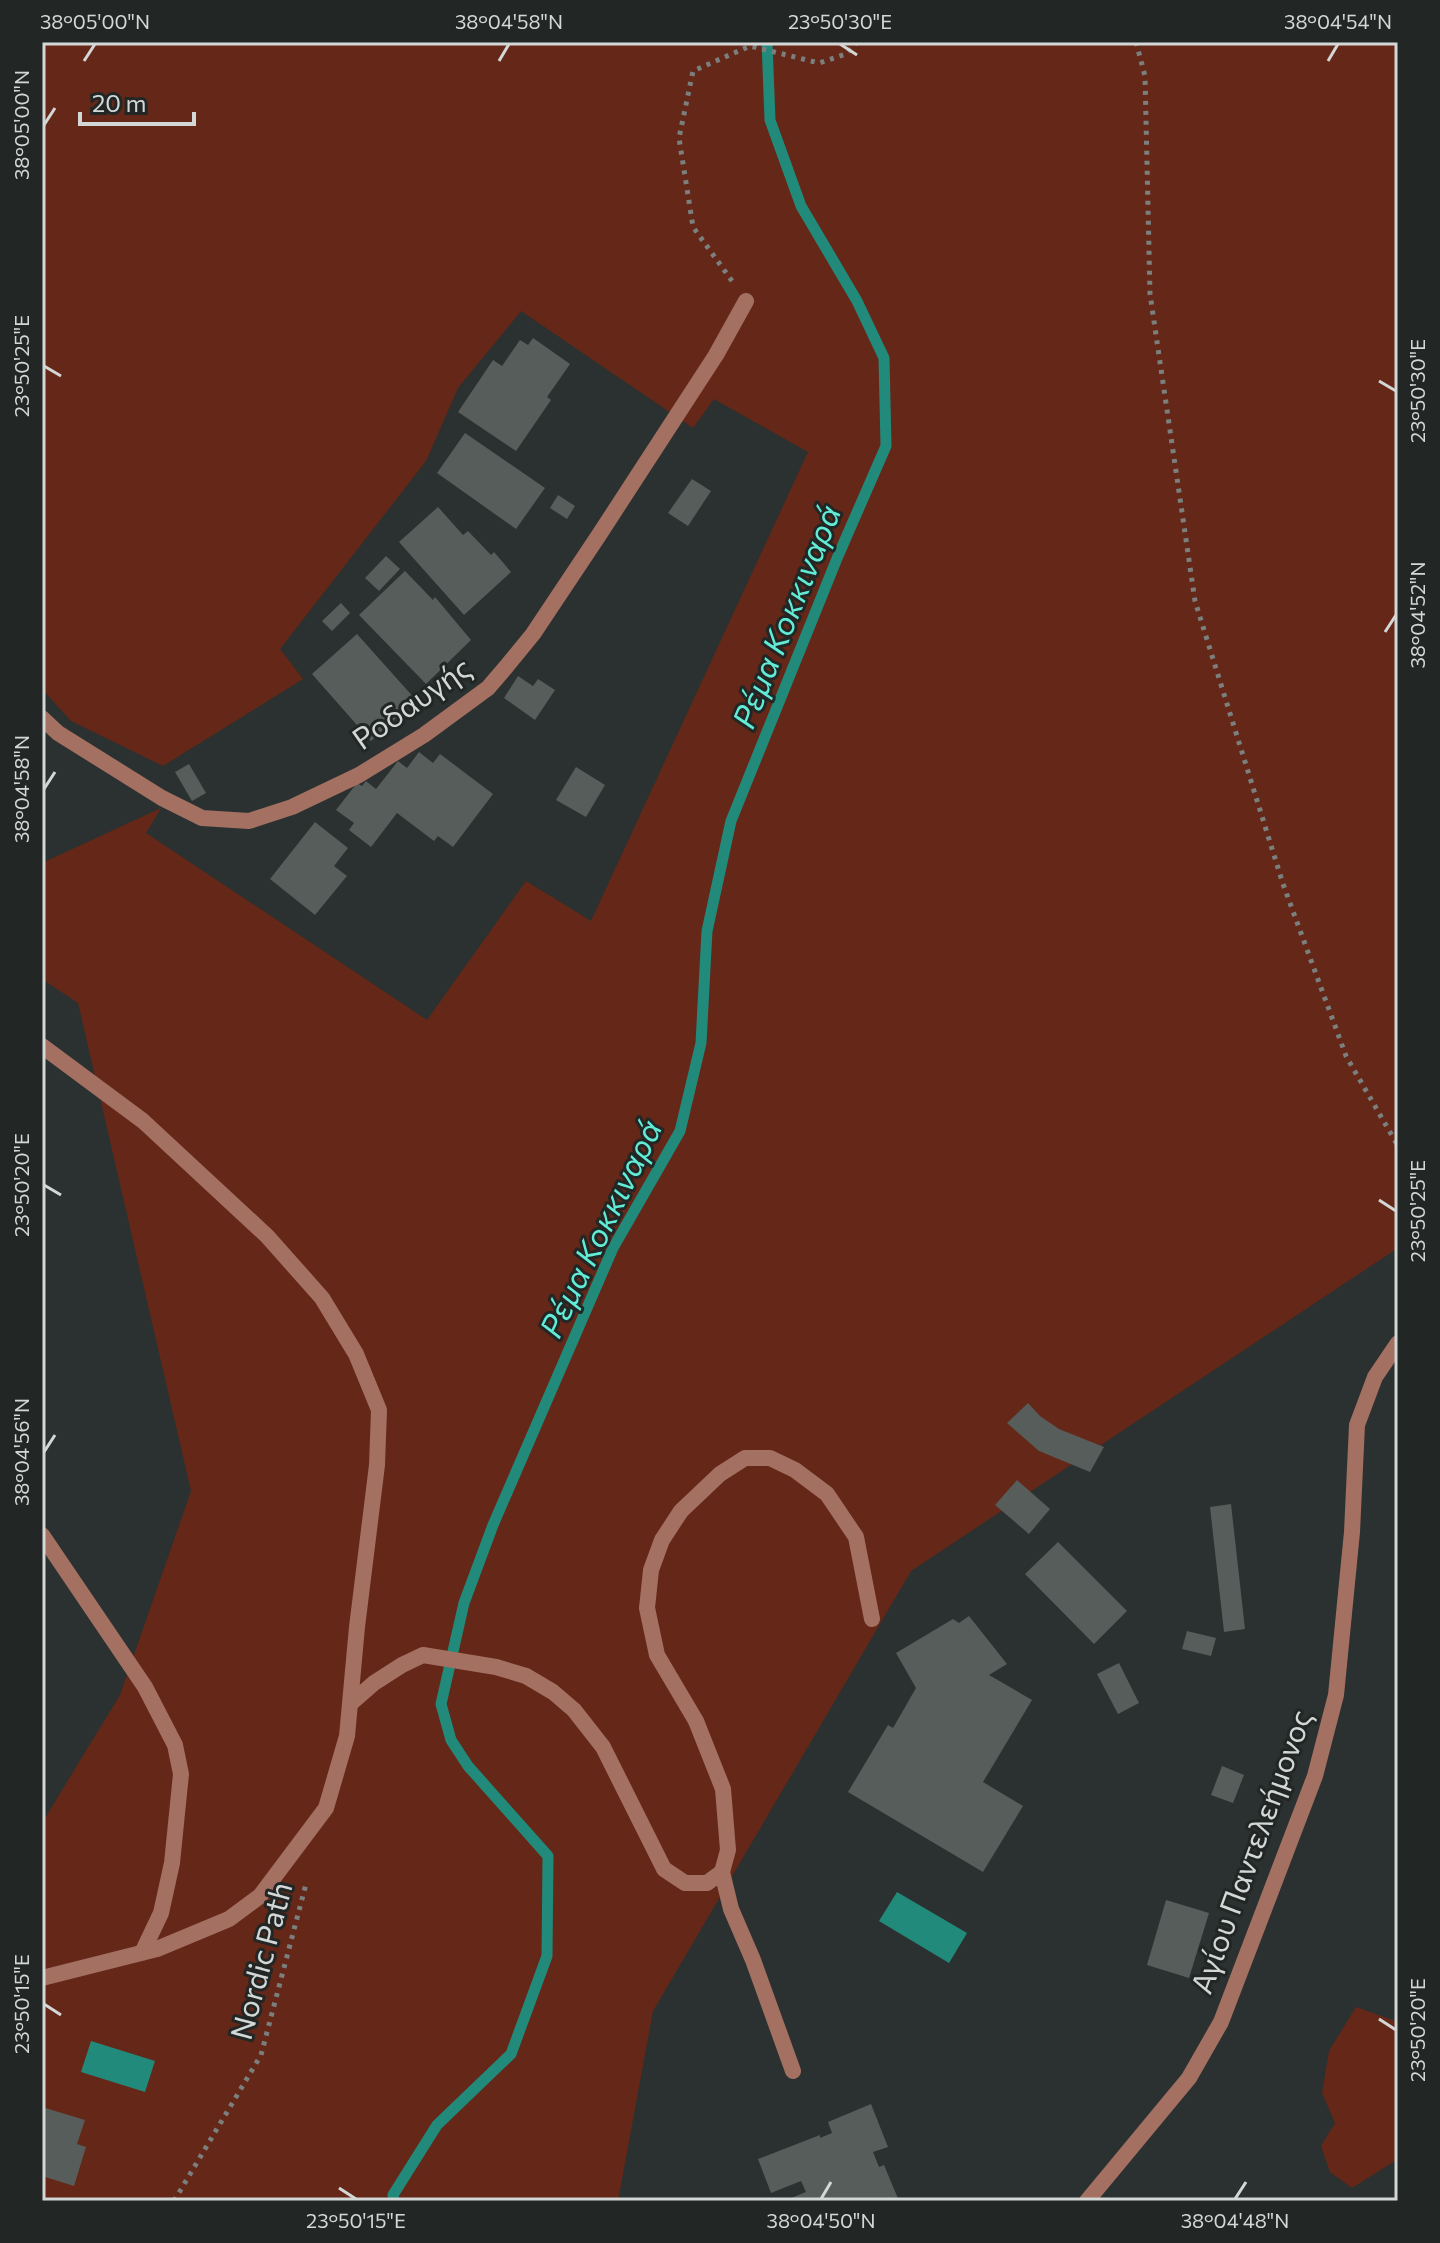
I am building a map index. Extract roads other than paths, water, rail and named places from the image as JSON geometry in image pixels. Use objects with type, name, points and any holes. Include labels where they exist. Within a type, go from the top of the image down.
[{"type":"street","name":"Ροδαυγής","points":[[42,718],[58,733],[123,774],[202,818],[249,821],[292,807],[359,775],[424,735],[488,688],[515,656],[691,394],[746,301]]},
{"type":"street","points":[[42,1046],[143,1121],[267,1236],[322,1298],[356,1354],[379,1410],[377,1465],[347,1736],[326,1808],[287,1864],[260,1896],[229,1919],[157,1949],[42,1978]]},
{"type":"street","name":"Αγίου Παντελεήμονος","points":[[1087,2201],[1189,2078],[1221,2022],[1315,1776],[1336,1695],[1352,1532],[1357,1425],[1375,1377],[1398,1343]]},
{"type":"street","points":[[793,2071],[731,1909],[722,1872],[728,1850],[723,1789],[696,1721],[657,1655],[647,1608],[651,1570],[662,1540],[681,1511],[720,1474],[745,1458],[770,1458],[795,1470],[827,1494],[856,1537],[872,1619]]},
{"type":"street","points":[[42,1535],[145,1687],[175,1745],[181,1774],[172,1863],[161,1913],[142,1953]]},
{"type":"street","points":[[350,1704],[374,1683],[423,1655],[496,1667],[526,1676],[553,1692],[574,1710],[603,1747],[664,1869],[685,1883],[707,1883],[722,1872]]},
{"type":"waterway","name":"Ρέμα Κοκκιναρά","points":[[394,2201],[393,2195],[437,2125],[511,2054],[547,1956],[548,1856],[468,1766],[451,1740],[441,1704],[464,1603],[493,1525],[613,1248],[680,1131],[701,1043],[707,931],[731,821],[886,446],[884,358],[857,301],[801,206],[770,120],[767,42]]}]
